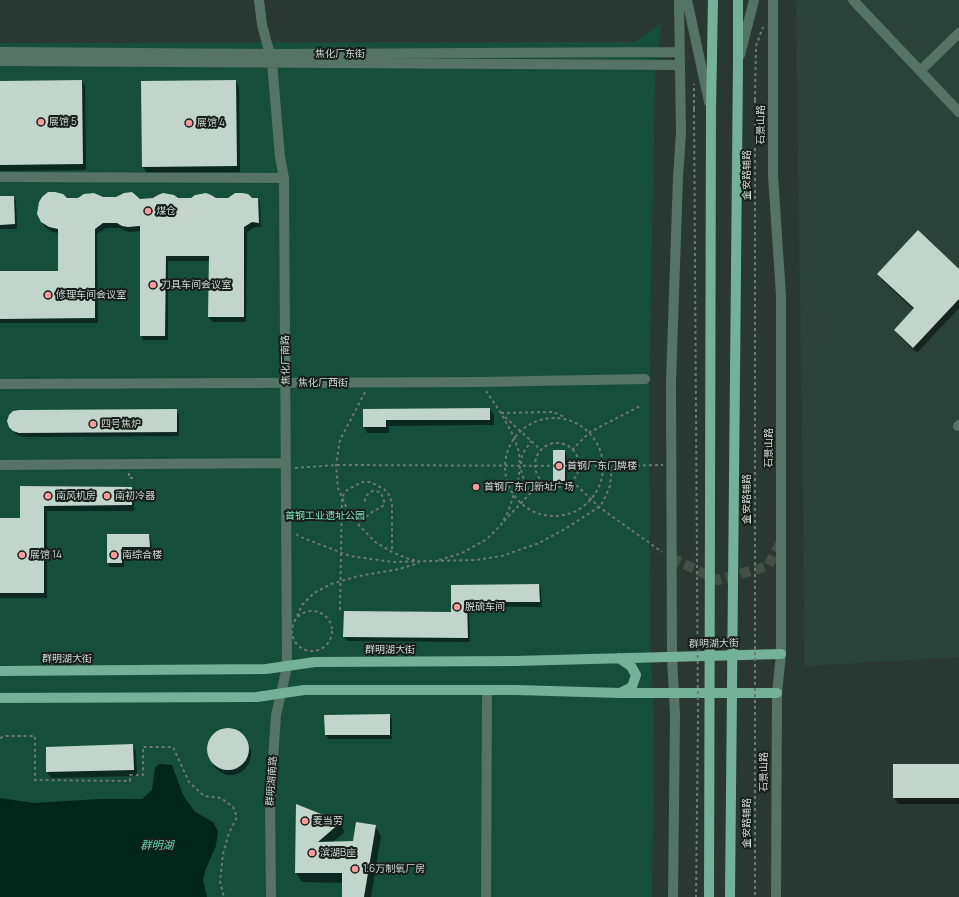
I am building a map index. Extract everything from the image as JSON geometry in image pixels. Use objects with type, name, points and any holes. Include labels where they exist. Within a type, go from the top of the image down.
[{"type":"main road","points":[[709,897],[711,110],[713,0]]},
{"type":"main road","points":[[730,897],[738,0]]},
{"type":"main road","name":"群明湖大街","points":[[0,671],[207,671],[266,669],[315,662],[515,661],[781,654]]},
{"type":"main road","points":[[619,658],[631,666],[636,675],[632,687],[620,693]]},
{"type":"main road","points":[[0,698],[257,697],[304,690],[487,690],[620,693],[777,692]]},
{"type":"street","name":"焦化厂南路","points":[[259,0],[262,25],[271,58],[280,157],[284,178],[287,667]]},
{"type":"street","points":[[673,897],[675,715],[672,657],[671,382],[680,133],[679,0]]},
{"type":"street","points":[[687,0],[711,110]]},
{"type":"street","points":[[738,61],[754,0]]},
{"type":"street","name":"石景山路","points":[[773,0],[773,176],[781,295],[781,654],[777,692],[776,897]]},
{"type":"street","points":[[852,0],[959,112]]},
{"type":"street","points":[[920,71],[959,33]]},
{"type":"street","name":"焦化厂东街","points":[[0,52],[680,65]]},
{"type":"street","name":"焦化厂东街","points":[[0,61],[680,52]]},
{"type":"street","points":[[0,177],[284,178]]},
{"type":"street","name":"焦化厂西街","points":[[0,384],[479,382],[645,379]]},
{"type":"street","points":[[0,465],[286,466]]},
{"type":"street","name":"群明湖南路","points":[[271,897],[270,804],[276,715],[287,667]]},
{"type":"street","points":[[486,897],[487,690]]},
{"type":"path","name":"金安路辅路","points":[[755,897],[755,100],[756,46],[763,26]]},
{"type":"path","points":[[694,109],[698,710],[696,897]]},
{"type":"path","points":[[371,382],[359,401],[340,440],[336,465],[338,488],[348,511],[355,521],[375,542],[392,552],[409,559],[422,562]]},
{"type":"path","points":[[479,382],[502,413],[541,450]]},
{"type":"path","points":[[572,450],[590,432],[640,406]]},
{"type":"path","points":[[502,413],[553,412],[583,425],[594,436],[602,450],[604,466],[601,484],[592,500],[579,510],[563,516],[546,516],[530,510],[514,495],[508,484],[505,466],[507,453],[514,437],[524,427],[538,420],[553,417],[568,419]]},
{"type":"path","points":[[502,413],[514,437],[519,452],[522,476],[530,492]]},
{"type":"path","points":[[501,525],[508,512],[518,482],[522,455],[531,441]]},
{"type":"path","points":[[554,444],[562,444],[572,450],[578,459],[579,466],[572,481],[563,486],[556,487],[550,486],[542,481],[536,472],[535,466],[537,457],[541,450],[554,444]]},
{"type":"path","points":[[286,466],[612,466],[672,464]]},
{"type":"path","points":[[286,527],[301,538],[341,554],[392,562],[476,560],[502,556],[539,543],[571,526],[599,507],[603,502],[610,486],[612,466]]},
{"type":"path","points":[[433,561],[447,558],[462,552],[487,539],[542,481]]},
{"type":"path","points":[[572,481],[599,507],[671,558]]},
{"type":"path","points":[[340,610],[342,497],[347,490],[362,482],[370,482],[384,489],[390,496],[392,505],[392,552]]},
{"type":"path","points":[[355,521],[366,517],[384,505],[384,499],[380,492],[372,491],[367,495],[364,502]]},
{"type":"path","points":[[293,625],[296,619],[307,612],[313,611],[319,612],[329,620],[332,626],[330,639],[327,645],[321,649],[308,651],[297,644],[294,638],[293,625],[302,605],[314,593],[331,584],[341,581],[359,576],[399,569],[422,562]]},
{"type":"path","points":[[0,738],[6,736],[35,736],[35,780],[130,781],[130,775],[143,775],[143,747],[173,748],[189,782],[204,796],[220,798],[233,807],[237,817],[229,832],[223,854],[220,882],[224,897]]},
{"type":"shaded area","points":[[796,0],[959,0],[959,657],[805,666]]},
{"type":"green space","name":"首钢工业遗址公园","points":[[661,23],[655,78],[649,394],[650,639],[654,717],[652,897],[0,897],[0,43],[635,42]]},
{"type":"water","name":"群明湖","points":[[159,764],[172,765],[183,795],[195,812],[213,822],[218,831],[216,846],[205,871],[203,880],[207,897],[0,897],[0,798],[33,803],[100,799],[142,799],[152,790],[155,768]]},
{"type":"building","name":"展馆 5","points":[[82,80],[83,164],[0,165],[0,81]]},
{"type":"building","name":"展馆 4","points":[[236,80],[237,166],[142,167],[141,81]]},
{"type":"building","points":[[48,192],[63,194],[67,198],[78,198],[84,194],[94,193],[103,197],[116,197],[124,193],[132,192],[140,199],[153,198],[163,193],[174,195],[178,198],[191,198],[195,195],[206,193],[216,198],[228,198],[235,193],[242,193],[248,194],[252,198],[258,198],[259,223],[252,222],[244,227],[244,317],[208,317],[209,256],[166,256],[165,336],[140,336],[140,226],[128,227],[117,223],[103,223],[95,229],[95,318],[0,319],[0,271],[58,271],[58,229],[49,227],[41,222],[37,214],[39,202]]},
{"type":"building","points":[[0,196],[14,196],[15,224],[0,225]]},
{"type":"building","points":[[918,230],[959,269],[959,299],[913,348],[894,330],[914,308],[877,274]]},
{"type":"building","points":[[490,408],[490,420],[386,420],[386,427],[363,427],[363,409]]},
{"type":"building","name":"四号焦炉","points":[[177,409],[177,432],[19,433],[13,431],[9,427],[7,421],[9,415],[13,411],[20,410]]},
{"type":"building","name":"首钢厂东门牌楼","points":[[553,450],[565,450],[565,481],[553,481]]},
{"type":"building","points":[[20,486],[132,487],[132,505],[44,506],[44,593],[0,593],[0,518],[20,518]]},
{"type":"building","name":"南综合楼","points":[[107,534],[149,534],[150,547],[122,547],[122,563],[107,563]]},
{"type":"building","name":"脱硫车间","points":[[539,584],[540,602],[467,602],[468,638],[343,637],[344,611],[451,612],[451,585]]},
{"type":"building","points":[[390,714],[390,735],[325,735],[324,715]]},
{"type":"building","points":[[224,728],[232,728],[240,731],[246,737],[249,749],[246,761],[240,767],[232,770],[224,770],[216,767],[210,761],[207,753],[207,745],[210,737],[216,731]]},
{"type":"building","points":[[133,744],[134,770],[46,772],[46,747]]},
{"type":"building","points":[[893,764],[959,764],[959,798],[893,798]]},
{"type":"building","points":[[296,804],[341,822],[318,842],[353,841],[356,822],[376,825],[364,897],[342,897],[342,873],[295,873]]},
{"type":"tunnel","points":[[671,558],[718,580],[768,566],[781,542]]},
{"type":"place","name":"展馆 5","points":[[41,122]]},
{"type":"place","name":"展馆 4","points":[[189,123]]},
{"type":"place","name":"煤仓","points":[[148,211]]},
{"type":"place","name":"刀具车间会议室","points":[[153,285]]},
{"type":"place","name":"修理车间会议室","points":[[48,295]]},
{"type":"place","name":"四号焦炉","points":[[93,424]]},
{"type":"place","name":"首钢厂东门牌楼","points":[[559,466]]},
{"type":"place","name":"首钢厂东门新址广场","points":[[476,487]]},
{"type":"place","name":"南风机房","points":[[48,496]]},
{"type":"place","name":"南初冷器","points":[[107,496]]},
{"type":"place","name":"展馆 14","points":[[22,555]]},
{"type":"place","name":"南综合楼","points":[[114,555]]},
{"type":"place","name":"脱硫车间","points":[[457,607]]},
{"type":"place","name":"麦当劳","points":[[305,821]]},
{"type":"place","name":"滨湖B座","points":[[312,853]]},
{"type":"place","name":"1.6万制氧厂房","points":[[355,869]]}]
